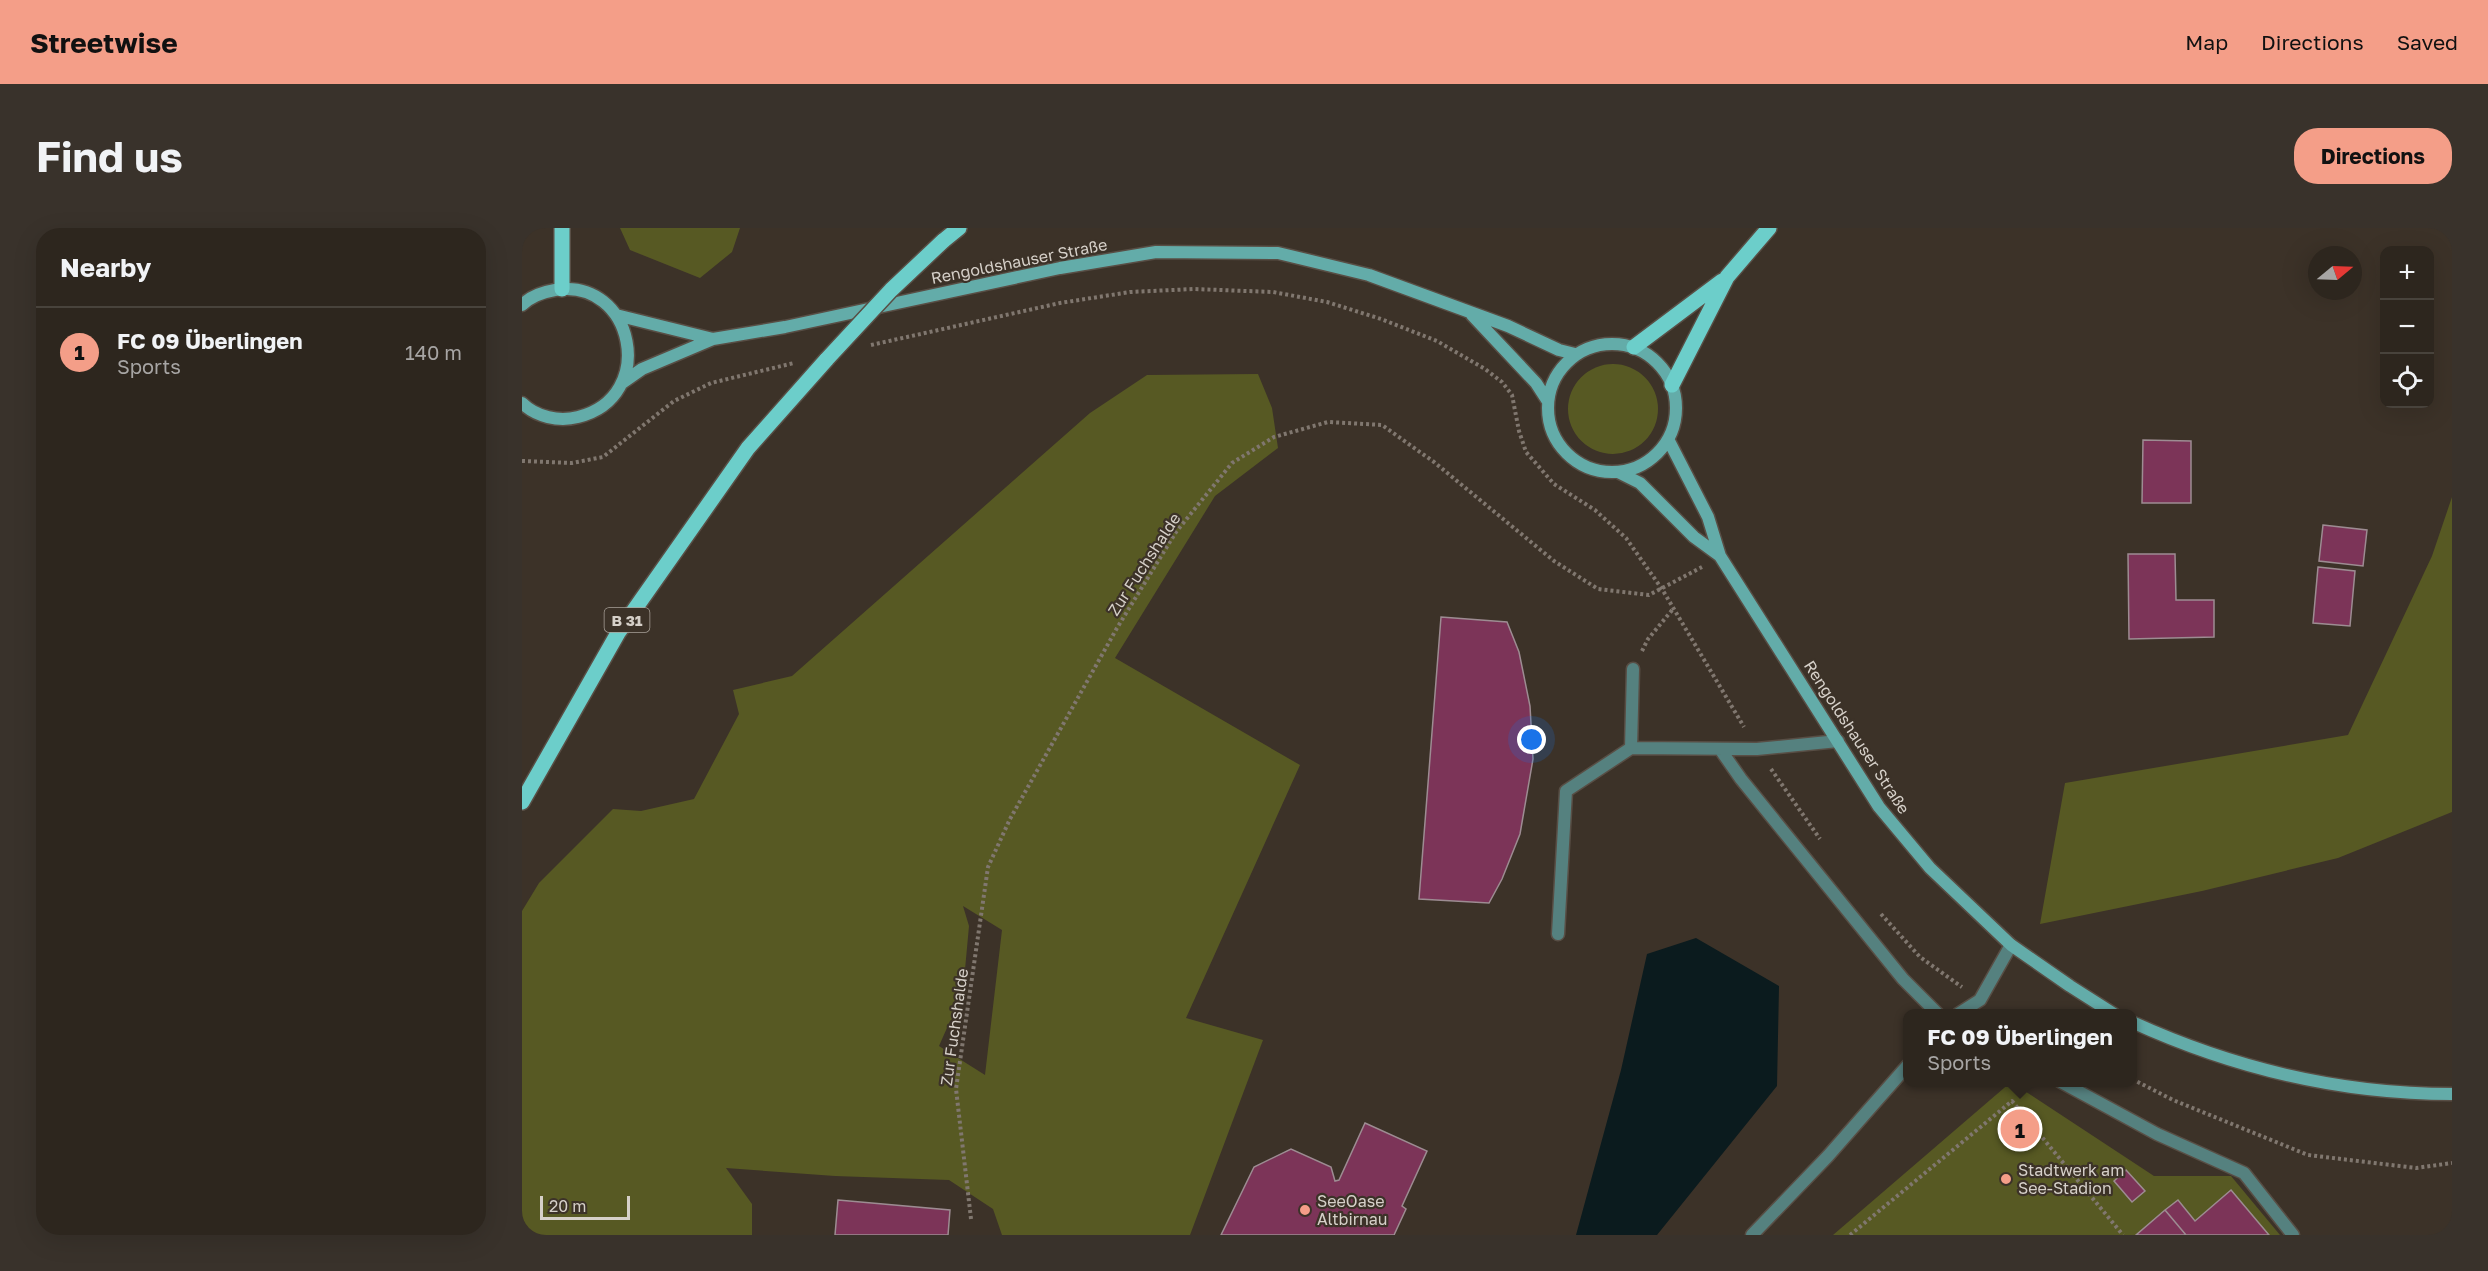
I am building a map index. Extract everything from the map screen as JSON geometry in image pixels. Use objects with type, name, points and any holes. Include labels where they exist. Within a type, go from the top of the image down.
[{"type":"main road","points":[[562,228],[562,289]]},
{"type":"main road","name":"B 31","points":[[522,802],[618,633],[748,448],[891,291],[959,228]]},
{"type":"main road","points":[[1672,385],[1727,278],[1769,228]]},
{"type":"main road","points":[[1634,347],[1727,278]]},
{"type":"street","name":"Rengoldshauser Straße","points":[[622,383],[642,369],[713,339],[785,327],[1060,268],[1156,252],[1278,253],[1369,275],[1575,354]]},
{"type":"street","points":[[522,305],[543,292],[562,289]]},
{"type":"street","name":"Rengoldshauser Straße","points":[[522,403],[546,417],[568,419],[590,414],[609,402],[622,383],[629,356],[628,341],[616,315],[601,301],[582,292],[562,289]]},
{"type":"street","name":"Rengoldshauser Straße","points":[[1469,312],[1536,383],[1547,400]]},
{"type":"street","name":"Rengoldshauser Straße","points":[[616,315],[713,339]]},
{"type":"street","name":"Rengoldshauser Straße","points":[[1619,343],[1634,347],[1657,362],[1672,385],[1676,412],[1668,439],[1655,455],[1638,467],[1618,472],[1601,472],[1585,467],[1571,459],[1560,447],[1547,416],[1547,400],[1556,374],[1575,354],[1588,347],[1619,343]]},
{"type":"street","name":"Rengoldshauser Straße","points":[[1668,439],[1708,517],[1720,556],[1879,807],[1930,868],[2011,945],[2107,1009]]},
{"type":"street","name":"Rengoldshauser Straße","points":[[1618,472],[1640,483],[1694,537],[1720,556]]},
{"type":"street","points":[[2137,1024],[2184,1046],[2278,1074],[2344,1087],[2395,1093],[2452,1094]]},
{"type":"lane","points":[[1630,748],[1633,669]]},
{"type":"lane","points":[[1558,934],[1566,791],[1630,748],[1757,749],[1838,741]]},
{"type":"lane","points":[[1720,749],[1741,779],[1903,979],[1933,1009]]},
{"type":"lane","points":[[1966,1009],[1980,1000],[2011,945]]},
{"type":"lane","points":[[1752,1235],[1828,1156],[1903,1071]]},
{"type":"lane","points":[[2069,1087],[2157,1134],[2244,1173],[2293,1235]]},
{"type":"path","points":[[861,347],[1060,303],[1130,292],[1194,289],[1273,292],[1327,302],[1381,318],[1437,341],[1485,369],[1502,382],[1512,394],[1519,431],[1526,452],[1554,484],[1595,510],[1626,538],[1662,589],[1757,749],[1824,845]]},
{"type":"path","points":[[522,461],[527,463],[573,463],[603,457],[674,400],[711,383],[804,360]]},
{"type":"path","name":"Zur Fuchshalde","points":[[971,1219],[956,1089],[988,867],[1010,819],[1117,628],[1176,532],[1232,464],[1275,437],[1328,422],[1382,425],[1434,462],[1554,561],[1598,589],[1649,595],[1720,556]]},
{"type":"path","points":[[1633,669],[1648,639],[1673,609]]},
{"type":"path","points":[[1875,908],[1920,957],[1962,987]]},
{"type":"path","points":[[2137,1081],[2173,1100],[2308,1155],[2416,1168],[2452,1163]]},
{"type":"path","points":[[1850,1235],[2012,1101],[2123,1235]]},
{"type":"shaded area","points":[[620,228],[740,228],[732,252],[700,278],[630,250]]},
{"type":"shaded area","points":[[1604,364],[1622,364],[1638,371],[1651,384],[1658,400],[1658,418],[1651,434],[1638,447],[1622,454],[1604,454],[1588,447],[1575,434],[1568,418],[1568,400],[1575,384],[1588,371]]},
{"type":"shaded area","points":[[1258,374],[1272,408],[1278,448],[1215,496],[1115,658],[1300,765],[1186,1018],[1263,1040],[1190,1235],[1002,1235],[993,1209],[949,1180],[835,1176],[726,1168],[752,1204],[752,1235],[522,1235],[522,911],[539,883],[613,809],[641,811],[694,799],[739,714],[733,690],[792,676],[1090,413],[1147,375]],"holes":[[[963,906],[1002,930],[985,1075],[939,1046],[950,1021],[961,1013],[969,926]]]},
{"type":"shaded area","points":[[2452,497],[2452,812],[2338,858],[2202,891],[2040,924],[2065,783],[2348,735],[2432,556]]},
{"type":"shaded area","points":[[1696,938],[1779,986],[1777,1086],[1657,1235],[1576,1235],[1621,1070],[1647,954]]},
{"type":"shaded area","points":[[2005,1087],[2019,1087],[2154,1176],[2231,1176],[2280,1235],[1833,1235]]},
{"type":"building","points":[[2143,440],[2191,441],[2191,503],[2142,503]]},
{"type":"building","points":[[2323,525],[2367,530],[2363,566],[2319,561]]},
{"type":"building","points":[[2128,554],[2175,554],[2176,600],[2214,600],[2214,637],[2129,639]]},
{"type":"building","points":[[2318,567],[2355,571],[2350,626],[2313,623]]},
{"type":"building","points":[[1441,617],[1507,622],[1519,652],[1530,706],[1533,759],[1520,834],[1502,879],[1489,903],[1419,899]]},
{"type":"building","points":[[1365,1123],[1427,1151],[1402,1206],[1406,1209],[1394,1235],[1221,1235],[1254,1167],[1291,1149],[1331,1167],[1335,1181],[1339,1180]]},
{"type":"building","points":[[2126,1170],[2145,1191],[2132,1202],[2114,1181]]},
{"type":"building","points":[[2231,1190],[2269,1235],[2186,1235],[2165,1210],[2178,1200],[2195,1221]]},
{"type":"building","points":[[838,1200],[950,1210],[948,1235],[835,1235]]},
{"type":"building","points":[[2165,1210],[2186,1235],[2136,1235]]},
{"type":"place","name":"FC 09 Überlingen","points":[[2020,1129]]},
{"type":"place","name":"Stadtwerk am See-Stadion","points":[[2006,1179]]},
{"type":"place","name":"SeeOase Altbirnau","points":[[1305,1210]]}]
